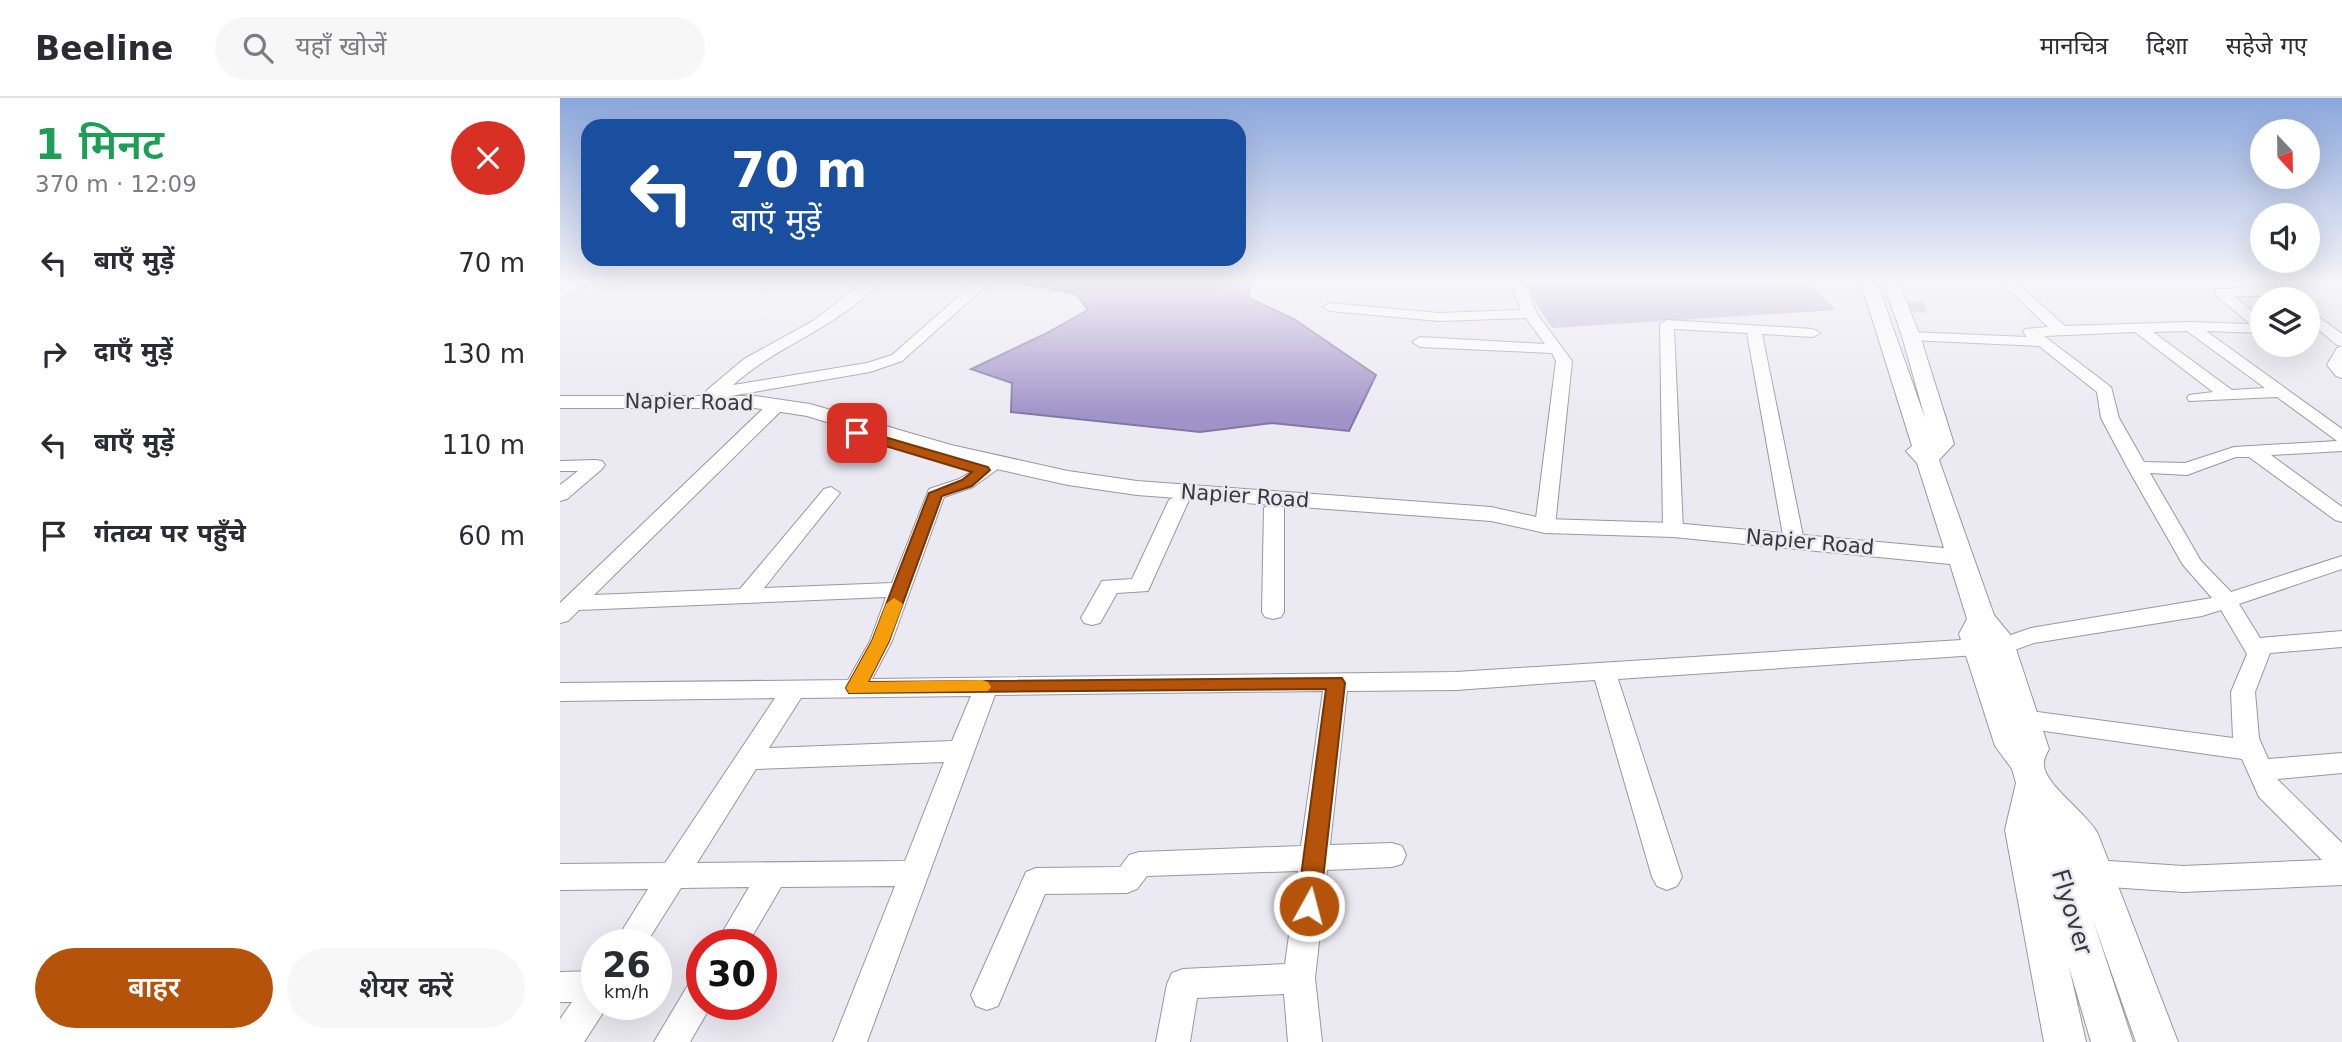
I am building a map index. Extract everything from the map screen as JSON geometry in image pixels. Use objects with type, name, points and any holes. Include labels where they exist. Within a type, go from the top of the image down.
[{"type":"main road","points":[[1866,327],[1906,443],[1927,459]]},
{"type":"main road","points":[[1883,327],[1927,459],[1949,556],[1987,638],[2002,686],[2011,746],[2029,773],[2081,834],[2157,1042]]},
{"type":"main road","points":[[1908,327],[1943,444],[1927,459]]},
{"type":"main road","name":"Napier Road","points":[[560,402],[709,397],[755,402],[773,409]]},
{"type":"main road","points":[[560,409],[773,409],[1065,486],[1179,500],[1497,527],[1545,526]]},
{"type":"main road","name":"Napier Road","points":[[990,466],[1137,488],[1491,514],[1545,526],[1673,530],[1949,556]]},
{"type":"main road","points":[[2002,686],[2023,719],[2032,749],[2022,830],[2065,1042]]},
{"type":"main road","name":"Flyover","points":[[2029,773],[2112,1042]]},
{"type":"street","points":[[709,397],[749,362],[812,327]]},
{"type":"street","points":[[709,397],[870,367],[897,358],[932,327]]},
{"type":"street","points":[[1539,327],[1564,361],[1545,526]]},
{"type":"street","points":[[1667,327],[1673,530]]},
{"type":"street","points":[[1720,327],[1813,333]]},
{"type":"street","points":[[2057,327],[2060,330]]},
{"type":"street","points":[[2163,327],[2030,332],[2105,390],[2110,418],[2193,565],[2227,600],[2259,654],[2243,692],[2246,738],[2268,789],[2341,862]]},
{"type":"street","points":[[2191,327],[2342,437]]},
{"type":"street","points":[[2228,327],[2250,328]]},
{"type":"street","points":[[2324,327],[2342,342]]},
{"type":"street","points":[[2138,328],[2229,396]]},
{"type":"street","points":[[1754,329],[1794,541]]},
{"type":"street","points":[[1911,336],[2044,342]]},
{"type":"street","points":[[1420,342],[1557,349]]},
{"type":"street","points":[[2342,351],[2335,365],[2342,373]]},
{"type":"street","points":[[2194,398],[2280,392]]},
{"type":"street","points":[[567,609],[773,409]]},
{"type":"street","points":[[2137,467],[2187,469],[2234,452],[2342,446]]},
{"type":"street","points":[[2253,451],[2342,516]]},
{"type":"street","points":[[560,466],[596,466],[560,495]]},
{"type":"street","points":[[855,688],[881,641],[936,493],[967,483],[990,466]]},
{"type":"street","points":[[747,595],[831,492]]},
{"type":"street","points":[[1092,618],[1110,586],[1140,586],[1179,500]]},
{"type":"street","points":[[1273,612],[1274,508]]},
{"type":"street","points":[[560,692],[1456,681],[1604,672],[2031,636],[2202,608],[2342,562]]},
{"type":"street","points":[[567,609],[747,595],[900,590]]},
{"type":"street","points":[[2254,646],[2342,639]]},
{"type":"street","points":[[1604,672],[1667,877]]},
{"type":"street","points":[[1306,1042],[1299,978],[1336,683]]},
{"type":"street","points":[[850,1042],[986,687]]},
{"type":"street","points":[[638,929],[794,689]]},
{"type":"street","points":[[2023,719],[2255,760],[2342,763]]},
{"type":"street","points":[[748,759],[961,751]]},
{"type":"street","points":[[988,995],[1036,881],[1127,880],[1139,864],[1392,855]]},
{"type":"street","points":[[2095,873],[2183,879],[2341,862]]},
{"type":"street","points":[[560,877],[914,873]]},
{"type":"street","points":[[740,929],[773,874]]},
{"type":"street","points":[[1173,1042],[1183,984],[1299,978]]},
{"type":"street","points":[[560,987],[581,986]]},
{"type":"street","points":[[564,1042],[581,1017]]},
{"type":"street","points":[[671,1042],[686,1017]]},
{"type":"shaded area","points":[[1057,327],[1306,327],[1376,375],[1349,431],[1272,423],[1200,432],[1011,412],[1012,383],[971,369]]},
{"type":"slow traffic","points":[[894,604],[881,641],[855,688],[982,687]]},
{"type":"route","points":[[857,433],[983,470],[967,483],[936,493],[881,641],[855,688],[1336,683],[1309,906]]}]
